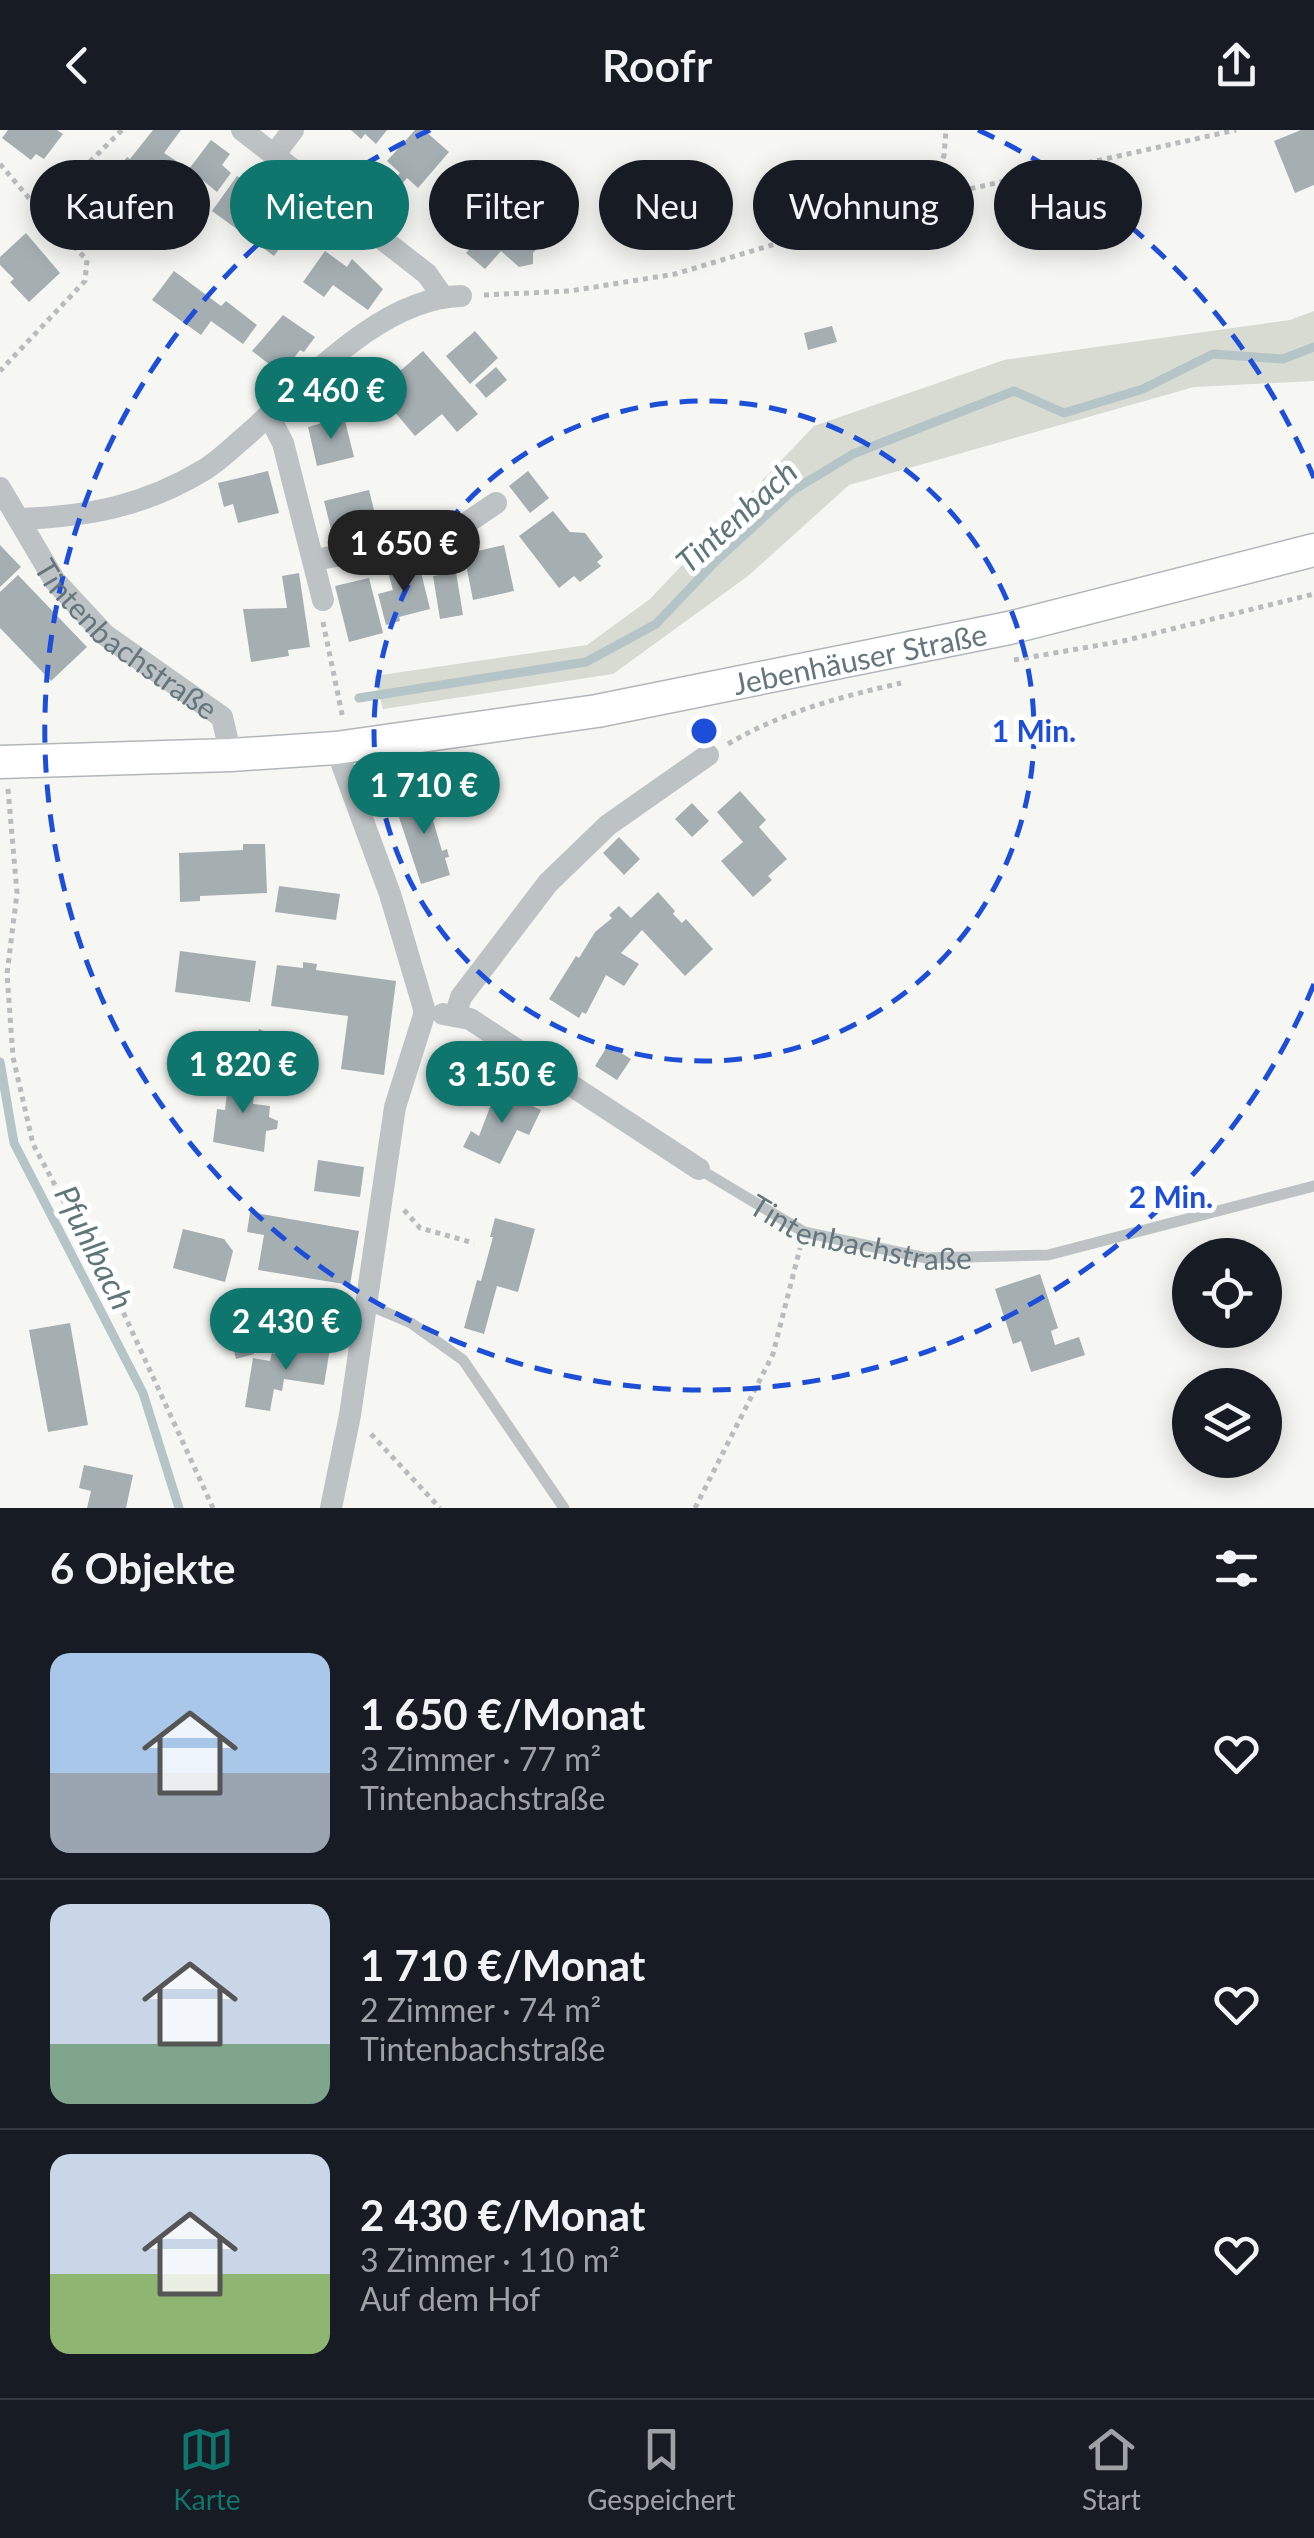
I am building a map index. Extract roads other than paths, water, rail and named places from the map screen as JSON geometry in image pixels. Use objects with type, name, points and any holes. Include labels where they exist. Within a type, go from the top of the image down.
[{"type":"street","points":[[242,130],[274,154],[293,130]]},
{"type":"street","name":"Tintenbachstraße","points":[[21,520],[116,510],[164,492],[208,468],[350,343],[404,310],[452,296],[274,154]]},
{"type":"street","points":[[269,416],[283,443],[324,600]]},
{"type":"street","name":"Tintenbachstraße","points":[[0,488],[55,581],[105,635],[222,717],[231,755]]},
{"type":"street","points":[[314,560],[444,538],[496,503]]},
{"type":"street","name":"Jebenhäuser Straße","points":[[399,739],[596,711],[970,636],[1314,550]]},
{"type":"street","name":"Tintenbachstraße","points":[[2,761],[231,755],[399,739]]},
{"type":"street","points":[[331,1508],[350,1415],[394,1107],[425,1012],[342,747]]},
{"type":"street","points":[[454,1016],[462,997],[548,883],[608,826],[708,756]]},
{"type":"street","name":"Tintenbachstraße","points":[[425,1012],[470,1019],[700,1169]]},
{"type":"lane","name":"Tintenbachstraße","points":[[700,1169],[804,1232],[926,1258],[1048,1254],[1314,1186]]},
{"type":"lane","points":[[364,1304],[411,1323],[463,1360],[564,1508]]},
{"type":"waterway","name":"Tintenbach","points":[[359,698],[586,662],[656,624],[716,561],[792,491],[853,454],[1014,391],[1064,413],[1143,389],[1213,354],[1283,359],[1314,347]]},
{"type":"waterway","name":"Pfuhlbach","points":[[0,1062],[14,1143],[143,1393],[179,1508]]}]
